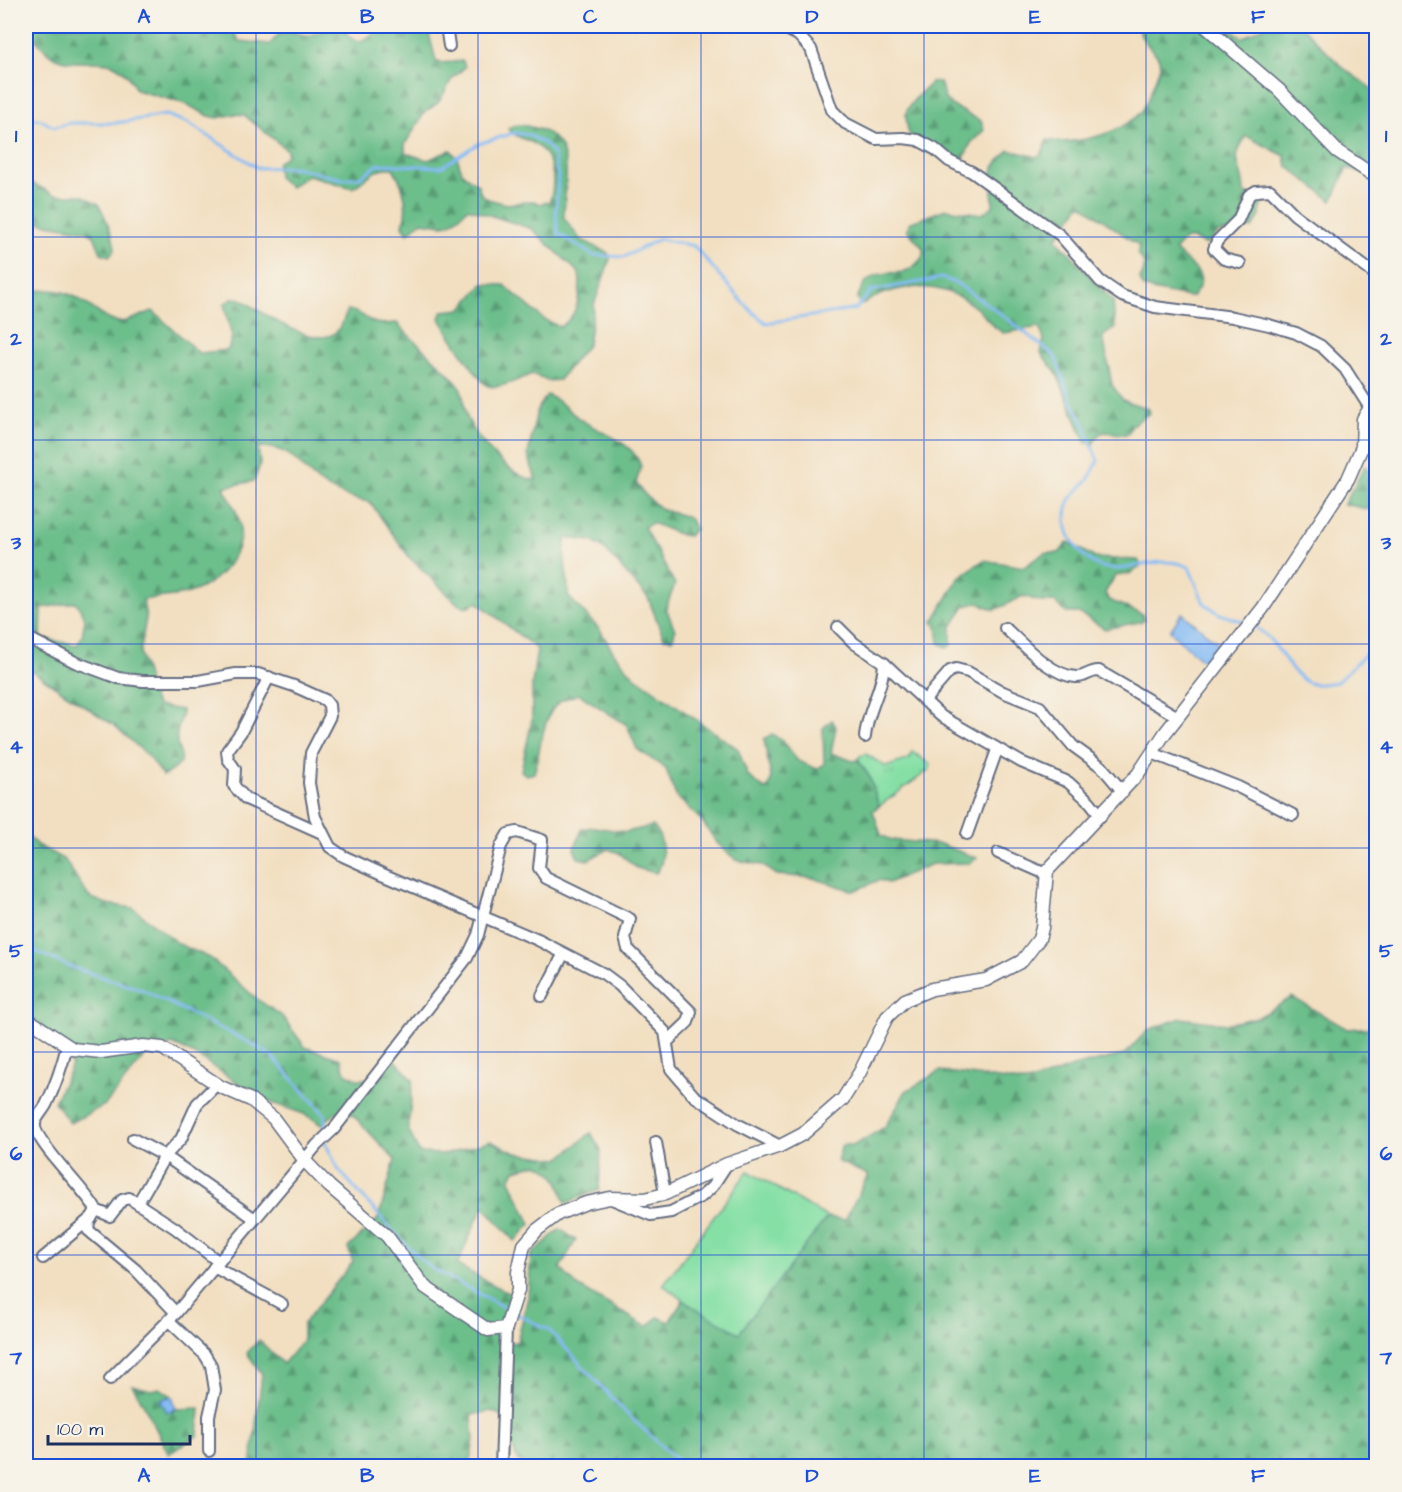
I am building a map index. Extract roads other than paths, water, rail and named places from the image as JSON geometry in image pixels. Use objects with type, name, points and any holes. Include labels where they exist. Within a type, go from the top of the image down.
[{"type":"street","points":[[446,26],[449,46]]},
{"type":"street","points":[[501,1467],[506,1328],[513,1310],[520,1256],[531,1236],[558,1214],[586,1203],[610,1198],[645,1199],[665,1194],[727,1164],[780,1146],[803,1134],[843,1099],[856,1079],[887,1017],[905,1000],[932,989],[986,980],[1022,961],[1039,939],[1046,874],[1056,859],[1123,792],[1263,608],[1348,479],[1358,459],[1363,419],[1374,406],[1345,369],[1321,346],[1296,333],[1269,324],[1233,316],[1149,306],[1122,296],[1096,277],[1068,242],[976,174],[948,161],[935,149],[918,140],[876,139],[845,123],[832,110],[811,49],[798,35],[780,26]]},
{"type":"street","points":[[1205,26],[1279,90],[1337,151],[1377,177]]},
{"type":"street","points":[[1240,262],[1224,259],[1214,249],[1217,241],[1238,220],[1249,195],[1270,189],[1295,215],[1377,275]]},
{"type":"street","points":[[838,627],[859,647],[884,663],[941,716],[997,750],[1068,782],[1090,802],[1101,816]]},
{"type":"street","points":[[1005,628],[1040,658],[1067,675],[1080,677],[1099,671],[1178,717]]},
{"type":"street","points":[[26,637],[97,671],[126,679],[198,681],[236,674],[269,677],[325,700],[329,705],[330,716],[316,739],[309,766],[309,783],[322,834],[330,847],[343,856],[482,918],[538,940],[612,980],[665,1032],[671,1069],[694,1096],[736,1124],[780,1146]]},
{"type":"street","points":[[865,737],[866,722],[881,687],[884,663]]},
{"type":"street","points":[[926,700],[950,671],[956,669],[968,672],[1003,692],[1040,707],[1073,746],[1102,766],[1123,792]]},
{"type":"street","points":[[269,677],[249,717],[227,751],[228,759],[235,769],[234,786],[246,799],[322,834]]},
{"type":"street","points":[[967,834],[997,750]]},
{"type":"street","points":[[1152,753],[1238,787],[1293,815]]},
{"type":"street","points":[[110,1379],[172,1317],[317,1144],[334,1129],[467,958],[478,935],[501,846],[508,834],[517,832],[540,838],[543,845],[539,860],[542,875],[630,919],[625,938],[628,949],[689,1010],[690,1019],[668,1041]]},
{"type":"street","points":[[998,853],[1046,874]]},
{"type":"street","points":[[542,996],[563,955]]},
{"type":"street","points":[[26,1018],[67,1046],[86,1051],[100,1052],[154,1046],[170,1052],[217,1084],[251,1100],[273,1118],[305,1161],[329,1186],[387,1236],[425,1287],[488,1330],[506,1328]]},
{"type":"street","points":[[67,1046],[57,1083],[35,1123],[35,1129],[93,1214]]},
{"type":"street","points":[[138,1203],[165,1156],[181,1139],[197,1104],[217,1084]]},
{"type":"street","points":[[133,1139],[165,1156],[255,1219]]},
{"type":"street","points":[[656,1142],[665,1194]]},
{"type":"street","points":[[610,1198],[651,1215],[671,1212],[706,1193],[727,1164]]},
{"type":"street","points":[[43,1258],[93,1214],[110,1216],[125,1197],[138,1203],[217,1265],[282,1304]]},
{"type":"street","points":[[93,1214],[88,1230],[136,1270],[212,1365],[215,1390],[209,1416],[209,1451]]},
{"type":"water","points":[[1182,613],[1223,647],[1208,666],[1170,631]]},
{"type":"water","points":[[172,1396],[176,1409],[167,1412],[160,1400]]},
{"type":"waterway","points":[[26,119],[39,119],[54,127],[70,123],[116,123],[166,115],[188,123],[258,168],[294,167],[342,179],[360,177],[379,164],[441,167],[478,144],[514,133],[529,135],[545,144],[554,155],[558,177],[556,213],[558,233],[592,255],[624,257],[659,239],[694,246],[748,308],[766,323],[856,309],[871,291],[942,278],[956,283],[1055,356],[1071,401],[1083,422],[1098,461],[1089,479],[1070,499],[1066,512],[1070,538],[1086,558],[1100,566],[1114,569],[1158,562],[1173,562],[1189,567],[1204,603],[1220,614],[1247,623]]},
{"type":"waterway","points":[[1253,626],[1269,639],[1301,678],[1312,684],[1337,682],[1369,651],[1376,654]]},
{"type":"waterway","points":[[26,947],[68,966],[143,990],[272,1056],[325,1115],[325,1133]]},
{"type":"waterway","points":[[325,1142],[338,1169],[399,1238],[431,1268],[509,1310]]},
{"type":"waterway","points":[[515,1313],[549,1330],[627,1414],[683,1466]]}]
